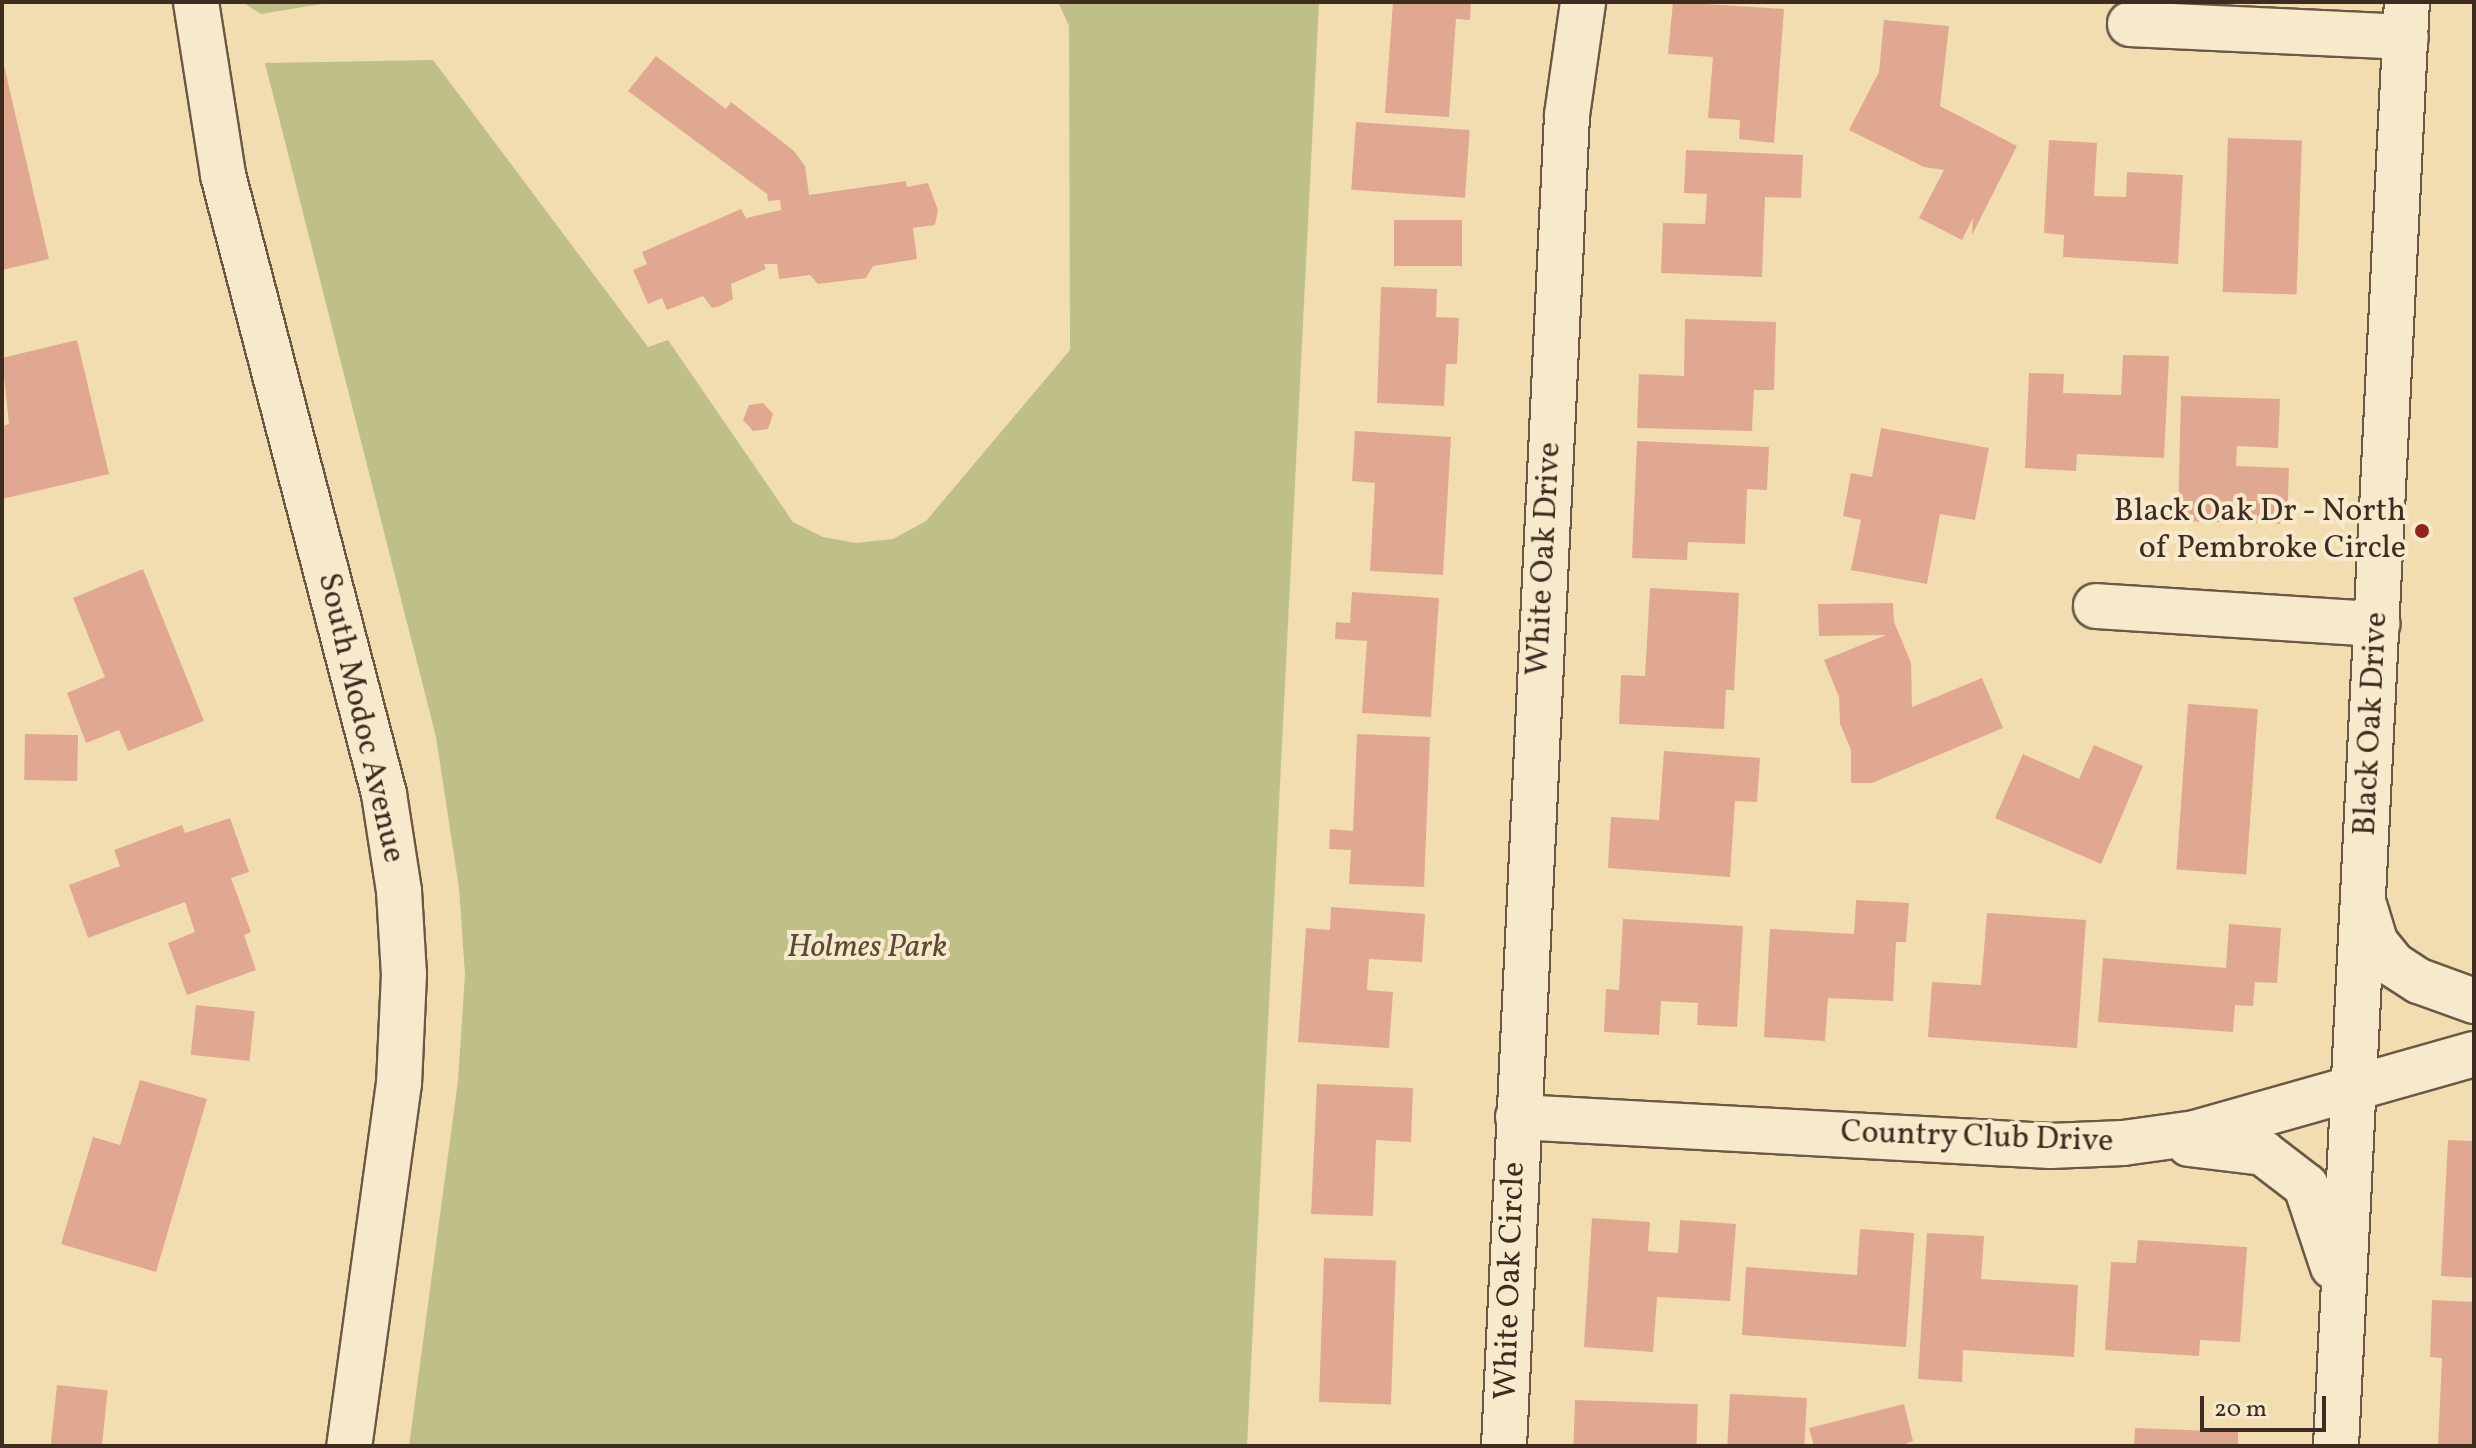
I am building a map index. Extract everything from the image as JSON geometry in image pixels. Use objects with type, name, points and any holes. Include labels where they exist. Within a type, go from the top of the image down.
[{"type":"street","name":"South Modoc Avenue","points":[[196,2],[223,175],[384,794],[399,891],[404,974],[399,1083],[349,1446]]},
{"type":"street","name":"White Oak Drive","points":[[1518,1117],[1567,115],[1583,2]]},
{"type":"street","points":[[2130,24],[2406,20]]},
{"type":"street","name":"Black Oak Drive","points":[[2336,1446],[2406,20]]},
{"type":"street","points":[[2096,606],[2377,624]]},
{"type":"street","points":[[2363,900],[2376,943],[2394,965],[2419,981],[2474,1001]]},
{"type":"street","name":"Country Club Drive","points":[[1518,1117],[2050,1146],[2123,1143],[2195,1133],[2474,1054]]},
{"type":"street","name":"White Oak Circle","points":[[1504,1446],[1518,1117]]},
{"type":"street","points":[[2123,1143],[2234,1146],[2276,1160],[2306,1186],[2317,1209],[2343,1305]]},
{"type":"green space","points":[[242,2],[333,2],[261,14]]},
{"type":"green space","name":"Holmes Park","points":[[1058,2],[1319,2],[1247,1446],[409,1446],[458,1081],[465,974],[459,888],[436,737],[265,63],[433,60],[648,347],[668,340],[793,522],[823,537],[856,543],[893,539],[926,521],[1070,350],[1069,26]]},
{"type":"building","points":[[1393,2],[1471,2],[1470,20],[1456,19],[1449,117],[1385,113]]},
{"type":"building","points":[[1673,2],[1784,9],[1774,143],[1739,139],[1740,120],[1708,118],[1713,57],[1668,54]]},
{"type":"building","points":[[1884,20],[1949,26],[1940,106],[2017,146],[1972,235],[1973,218],[1962,240],[1919,218],[1944,170],[1924,167],[1849,130],[1879,72]]},
{"type":"building","points":[[656,56],[726,109],[731,102],[794,151],[805,166],[809,195],[906,181],[907,187],[928,183],[938,210],[935,225],[913,228],[917,259],[873,266],[866,278],[818,284],[810,275],[779,279],[777,264],[764,264],[766,269],[731,284],[733,299],[720,306],[712,308],[703,296],[667,310],[662,298],[648,304],[633,270],[647,264],[642,252],[741,209],[746,218],[781,210],[780,200],[768,201],[767,194],[628,91]]},
{"type":"building","points":[[2,57],[49,259],[2,270]]},
{"type":"building","points":[[1356,122],[1470,130],[1465,198],[1351,190]]},
{"type":"building","points":[[2228,138],[2302,141],[2297,294],[2223,292]]},
{"type":"building","points":[[2049,140],[2097,143],[2094,196],[2126,197],[2127,172],[2183,175],[2178,264],[2063,257],[2064,235],[2044,233]]},
{"type":"building","points":[[1686,150],[1803,155],[1801,198],[1765,197],[1762,277],[1661,273],[1663,223],[1705,224],[1707,194],[1684,193]]},
{"type":"building","points":[[1394,220],[1462,220],[1462,266],[1394,266]]},
{"type":"building","points":[[1381,287],[1437,289],[1436,317],[1459,318],[1457,364],[1446,364],[1444,406],[1377,403]]},
{"type":"building","points":[[1685,319],[1776,322],[1774,390],[1754,390],[1752,431],[1637,428],[1639,374],[1684,376]]},
{"type":"building","points":[[77,340],[109,474],[2,499],[2,426],[9,424],[2,358]]},
{"type":"building","points":[[2123,355],[2169,356],[2164,458],[2077,454],[2076,471],[2025,468],[2029,373],[2064,374],[2063,393],[2121,395]]},
{"type":"building","points":[[2181,396],[2280,399],[2278,448],[2237,446],[2236,466],[2289,468],[2287,524],[2178,521]]},
{"type":"building","points":[[763,403],[773,414],[768,429],[753,431],[743,420],[749,405]]},
{"type":"building","points":[[1881,428],[1989,448],[1975,520],[1940,514],[1927,584],[1851,570],[1861,520],[1843,516],[1851,473],[1872,477]]},
{"type":"building","points":[[1355,431],[1451,437],[1443,575],[1370,571],[1375,483],[1352,481]]},
{"type":"building","points":[[1637,441],[1769,447],[1767,490],[1747,489],[1745,544],[1688,542],[1687,560],[1632,558]]},
{"type":"building","points":[[143,569],[204,721],[128,751],[119,730],[86,743],[67,693],[105,677],[73,598]]},
{"type":"building","points":[[1650,588],[1739,593],[1734,690],[1726,690],[1724,729],[1619,724],[1621,675],[1645,676]]},
{"type":"building","points":[[1352,592],[1439,598],[1431,717],[1362,713],[1367,641],[1335,639],[1336,622],[1350,623]]},
{"type":"building","points":[[1893,603],[1894,622],[1911,663],[1912,707],[1982,678],[2003,728],[1872,783],[1851,783],[1851,750],[1840,724],[1839,697],[1824,660],[1886,635],[1819,636],[1818,604]]},
{"type":"building","points":[[2188,704],[2258,709],[2246,874],[2176,870]]},
{"type":"building","points":[[25,734],[78,735],[77,781],[24,780]]},
{"type":"building","points":[[1357,734],[1430,737],[1424,887],[1349,884],[1351,850],[1329,849],[1330,829],[1353,831]]},
{"type":"building","points":[[2094,745],[2143,766],[2101,864],[1995,818],[2023,754],[2079,779]]},
{"type":"building","points":[[1664,751],[1760,758],[1757,802],[1735,801],[1730,877],[1608,868],[1611,817],[1659,820]]},
{"type":"building","points":[[230,818],[249,872],[231,878],[251,932],[244,935],[256,970],[187,995],[168,943],[195,932],[185,902],[88,938],[69,885],[120,866],[114,850],[182,825],[185,833]]},
{"type":"building","points":[[1856,900],[1909,903],[1906,942],[1896,942],[1893,1001],[1828,998],[1825,1041],[1764,1037],[1770,929],[1854,934]]},
{"type":"building","points":[[1331,907],[1425,914],[1422,962],[1369,959],[1367,990],[1393,992],[1389,1048],[1298,1042],[1306,928],[1330,930]]},
{"type":"building","points":[[1987,913],[2086,920],[2077,1048],[1928,1037],[1932,982],[1981,985]]},
{"type":"building","points":[[1623,919],[1743,926],[1737,1027],[1697,1025],[1698,1003],[1661,1001],[1659,1035],[1604,1032],[1606,989],[1619,990]]},
{"type":"building","points":[[2229,924],[2281,928],[2277,983],[2255,982],[2253,1006],[2235,1005],[2233,1032],[2098,1022],[2103,958],[2226,968]]},
{"type":"building","points":[[196,1005],[255,1011],[249,1061],[191,1055]]},
{"type":"building","points":[[140,1080],[207,1099],[156,1272],[61,1244],[93,1137],[120,1145]]},
{"type":"building","points":[[1317,1084],[1413,1088],[1411,1142],[1376,1140],[1373,1216],[1311,1214]]},
{"type":"building","points":[[2448,1140],[2474,1141],[2474,1278],[2441,1276]]},
{"type":"building","points":[[1592,1218],[1650,1222],[1648,1251],[1678,1253],[1680,1220],[1736,1224],[1730,1301],[1657,1297],[1653,1352],[1584,1347]]},
{"type":"building","points":[[1860,1229],[1914,1233],[1906,1347],[1742,1335],[1746,1267],[1857,1275]]},
{"type":"building","points":[[1927,1233],[1984,1236],[1981,1279],[2078,1285],[2074,1357],[1963,1350],[1962,1382],[1918,1379]]},
{"type":"building","points":[[2138,1240],[2247,1247],[2240,1342],[2200,1340],[2199,1356],[2105,1350],[2111,1262],[2136,1263]]},
{"type":"building","points":[[1324,1258],[1396,1261],[1391,1404],[1319,1402]]},
{"type":"building","points":[[2432,1300],[2474,1302],[2474,1446],[2438,1446],[2442,1358],[2430,1357]]},
{"type":"building","points":[[57,1385],[108,1390],[102,1446],[51,1446]]},
{"type":"building","points":[[1730,1394],[1807,1398],[1804,1446],[1727,1446]]},
{"type":"building","points":[[1575,1400],[1698,1404],[1696,1446],[1573,1446]]},
{"type":"building","points":[[1904,1404],[1913,1441],[1900,1446],[1814,1446],[1809,1428]]},
{"type":"building","points":[[2135,1428],[2238,1432],[2238,1446],[2134,1446]]},
{"type":"place","name":"Black Oak Dr - North of Pembroke Circle","points":[[2422,531]]}]
